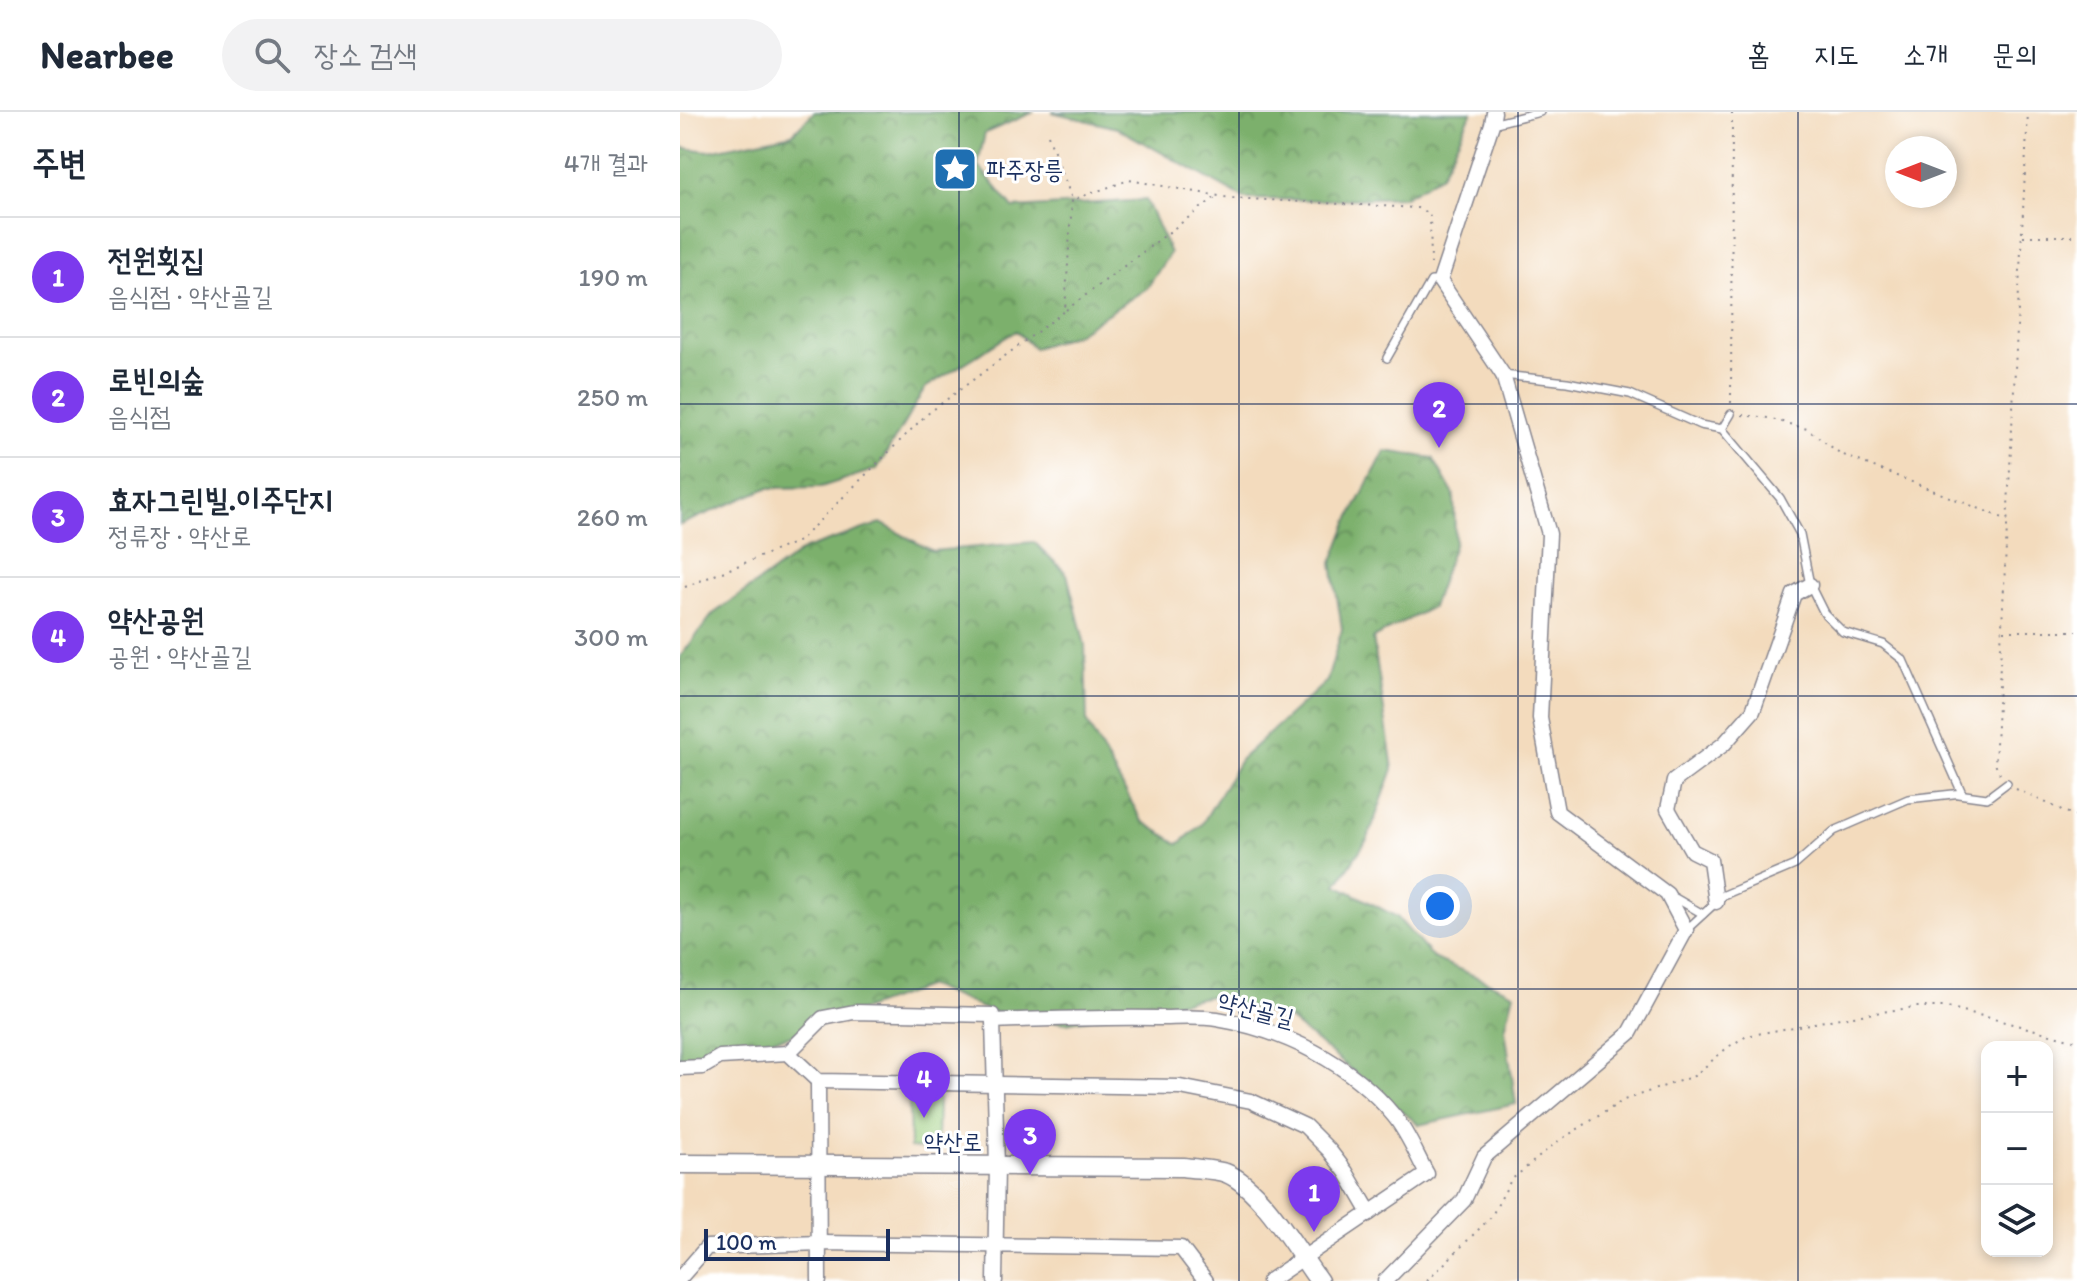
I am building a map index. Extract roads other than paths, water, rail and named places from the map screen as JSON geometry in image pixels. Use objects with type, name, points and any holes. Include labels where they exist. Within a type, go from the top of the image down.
[{"type":"street","points":[[1385,1281],[1464,1200],[1484,1157],[1630,1033],[1686,930],[1667,894],[1557,812],[1540,718],[1549,534],[1503,375],[1436,281],[1493,118]]},
{"type":"street","points":[[1716,902],[1710,860],[1692,851],[1668,809],[1674,781],[1724,744],[1753,711],[1794,594],[1810,585]]},
{"type":"street","name":"약산골길","points":[[788,1053],[823,1018],[854,1012],[992,1015],[993,1021],[1215,1018],[1271,1032],[1306,1047],[1354,1078],[1378,1098],[1397,1119],[1427,1174],[1269,1281]]},
{"type":"street","points":[[993,1021],[997,1166],[995,1281]]},
{"type":"street","points":[[680,1068],[703,1067],[720,1057],[788,1053],[818,1081],[1180,1087],[1251,1101],[1305,1126],[1346,1172],[1370,1213]]},
{"type":"street","points":[[818,1081],[819,1281]]},
{"type":"street","name":"약산로","points":[[680,1164],[1183,1167],[1226,1173],[1269,1211],[1319,1281]]},
{"type":"street","points":[[681,1279],[707,1247],[820,1243],[1181,1248],[1206,1281]]},
{"type":"lane","points":[[1493,118],[1540,112]]},
{"type":"lane","points":[[1387,358],[1436,281]]},
{"type":"lane","points":[[1503,375],[1567,382],[1630,394],[1700,425],[1722,429],[1780,498],[1800,534],[1810,585],[1824,613],[1843,632],[1883,644],[1903,660],[1962,793],[1908,799],[1834,831],[1795,865],[1724,895],[1686,930]]},
{"type":"lane","points":[[1722,429],[1731,414]]},
{"type":"lane","points":[[1955,794],[1987,798],[2007,783]]},
{"type":"lane","points":[[1667,894],[1703,914]]},
{"type":"place","name":"파주장릉","points":[[955,169]]},
{"type":"place","name":"로빈의숲","points":[[1439,448]]},
{"type":"place","name":"약산공원","points":[[924,1118]]},
{"type":"place","name":"효자그린빌.이주단지","points":[[1030,1175]]},
{"type":"place","name":"전원횟집","points":[[1314,1232]]}]
